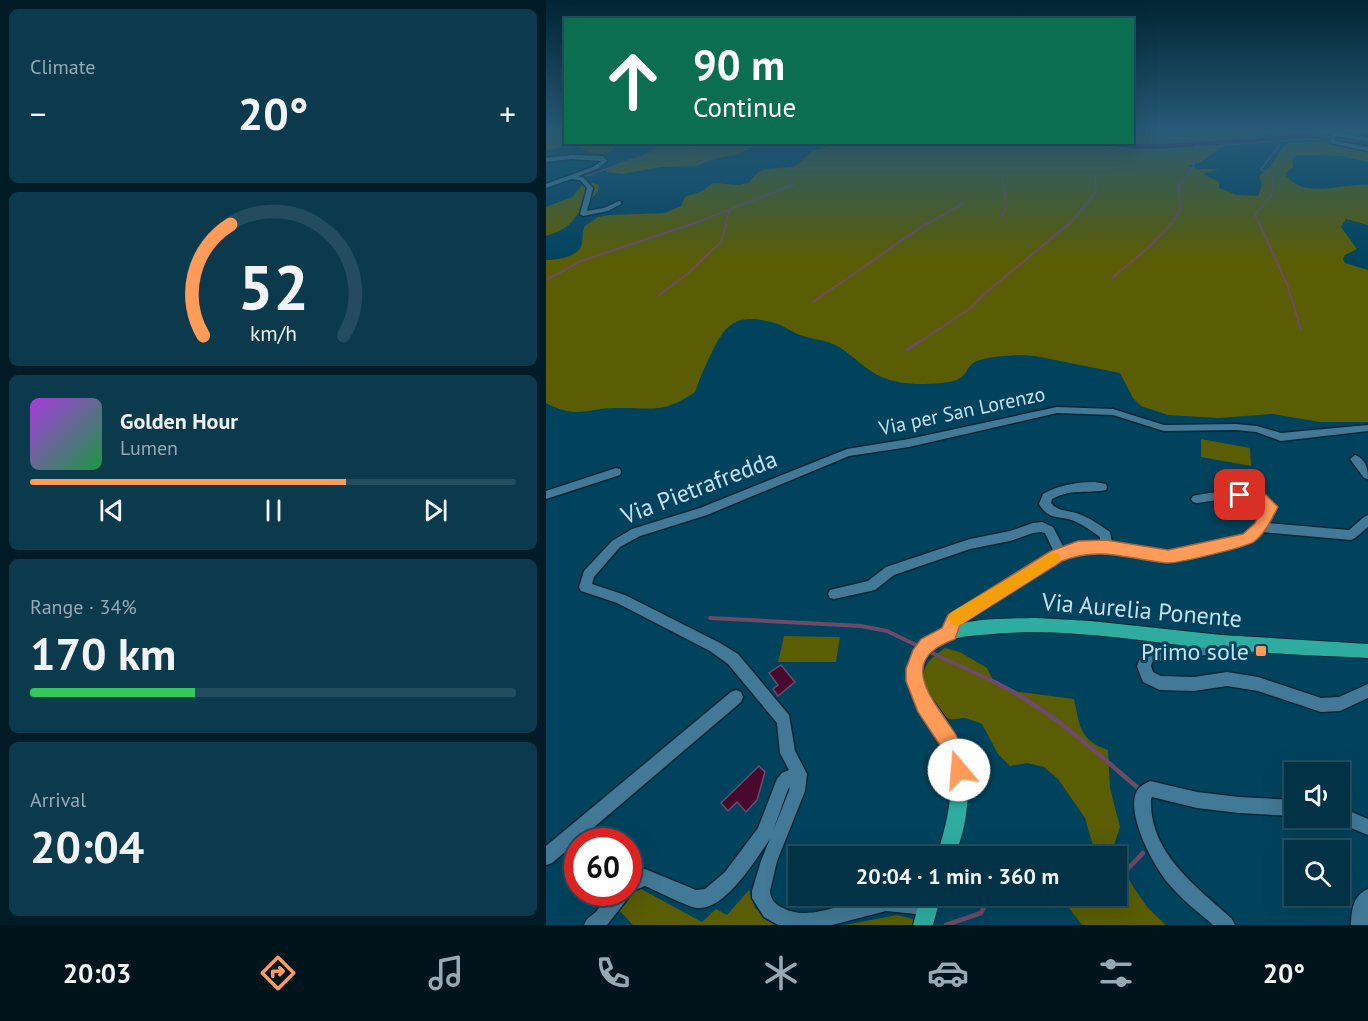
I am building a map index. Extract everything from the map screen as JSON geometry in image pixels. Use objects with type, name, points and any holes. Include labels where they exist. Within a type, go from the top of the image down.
[{"type":"main road","name":"Via Aurelia Ponente","points":[[950,846],[958,817],[959,770],[950,743],[925,705],[915,681],[915,669],[919,656],[927,645],[949,633],[1000,626],[1067,627],[1368,651]]},
{"type":"street","points":[[546,186],[579,174]]},
{"type":"street","points":[[571,177],[582,179],[590,188],[583,214],[606,210],[619,203]]},
{"type":"street","name":"Via per San Lorenzo","points":[[847,453],[909,443],[1058,410],[1113,412],[1164,428],[1236,427],[1257,429],[1281,437],[1368,428]]},
{"type":"street","name":"Via Pietrafredda","points":[[799,774],[788,753],[784,720],[733,659],[675,625],[621,599],[585,587],[585,582],[588,575],[616,544],[636,532],[703,512],[847,453]]},
{"type":"street","points":[[1355,459],[1368,475]]},
{"type":"street","points":[[546,495],[616,472]]},
{"type":"street","points":[[1102,487],[1088,485],[1054,492],[1047,497],[1045,504],[1049,512],[1060,516],[1072,516],[1106,535],[1106,547]]},
{"type":"street","points":[[949,633],[954,620],[1061,554],[1078,548],[1106,547],[1168,557],[1178,556],[1247,539],[1260,527],[1270,507],[1261,499],[1240,495],[1197,500]]},
{"type":"street","points":[[1260,527],[1351,535],[1368,520]]},
{"type":"street","points":[[834,594],[871,586],[890,571],[970,544],[1010,536],[1033,528],[1042,527],[1049,530],[1061,554]]},
{"type":"street","points":[[1208,640],[1202,651],[1148,656],[1144,666],[1148,677],[1160,683],[1194,684],[1227,679],[1257,684],[1321,705],[1340,704],[1368,691]]},
{"type":"street","points":[[546,857],[736,697]]},
{"type":"street","points":[[642,877],[696,899],[709,897],[738,870],[764,833],[782,784],[787,778],[799,774],[797,791],[763,881],[762,898],[770,910],[790,922],[806,923],[886,902],[926,909]]},
{"type":"street","points":[[1226,925],[1179,883],[1165,862],[1148,831],[1142,806],[1143,795],[1150,789],[1197,800],[1284,807]]},
{"type":"street","points":[[1350,819],[1368,827]]},
{"type":"street","points":[[1360,925],[1360,910],[1368,898]]},
{"type":"street","points":[[593,925],[611,906]]},
{"type":"shaded area","points":[[756,174],[1205,174],[1219,182],[1219,188],[1237,195],[1258,196],[1262,185],[1259,176],[1261,174],[1285,174],[1302,187],[1313,189],[1368,185],[1368,225],[1346,219],[1341,227],[1357,249],[1345,255],[1343,259],[1345,263],[1368,270],[1368,422],[1320,422],[1273,414],[1218,418],[1168,415],[1141,406],[1133,398],[1120,373],[1029,355],[1002,356],[977,361],[962,377],[956,380],[925,384],[901,382],[881,377],[834,344],[800,335],[775,323],[750,319],[735,322],[723,333],[708,360],[695,392],[674,404],[656,408],[614,408],[573,412],[546,403],[546,260],[571,255],[579,250],[585,226],[598,217],[665,213],[681,206],[685,197],[702,191],[713,183],[739,185],[748,183]]},
{"type":"shaded area","points":[[583,184],[599,185],[597,192],[572,222],[546,236],[546,207],[572,197]]},
{"type":"shaded area","points":[[1201,439],[1250,448],[1251,466],[1201,457]]},
{"type":"shaded area","points":[[784,636],[840,637],[836,662],[778,662]]},
{"type":"shaded area","points":[[945,648],[960,652],[987,668],[993,680],[1005,690],[1074,699],[1082,731],[1086,737],[1108,750],[1110,788],[1120,827],[1114,846],[1093,846],[1085,818],[1058,779],[1044,767],[1027,763],[1010,766],[998,754],[982,724],[964,718],[950,719],[938,711],[928,698],[923,675],[934,656]]},
{"type":"shaded area","points":[[781,665],[795,682],[778,696],[773,689],[778,685],[769,673]]},
{"type":"shaded area","points":[[759,766],[765,772],[757,800],[746,812],[737,802],[728,811],[721,803]]},
{"type":"shaded area","points":[[1127,876],[1148,908],[1166,925],[1082,925],[1068,906],[1127,906]]},
{"type":"shaded area","points":[[642,890],[702,922],[716,909],[727,915],[749,890],[755,908],[779,925],[633,925],[619,910],[621,906],[642,906]]},
{"type":"shaded area","points":[[897,915],[913,919],[913,925],[845,925]]},
{"type":"waterway","points":[[577,177],[592,174]]},
{"type":"waterway","points":[[1069,225],[1096,192],[1095,174]]},
{"type":"waterway","points":[[1171,225],[1181,208],[1178,187],[1188,174]]},
{"type":"waterway","points":[[1259,223],[1255,215],[1272,194],[1273,178],[1268,174]]},
{"type":"waterway","points":[[1002,179],[1007,206],[1002,217]]},
{"type":"waterway","points":[[690,225],[795,184]]},
{"type":"waterway","points":[[925,225],[964,203]]},
{"type":"waterway","points":[[726,225],[729,210]]},
{"type":"waterway","points":[[546,280],[581,261],[695,223]]},
{"type":"waterway","points":[[659,295],[686,275],[722,241],[726,223]]},
{"type":"waterway","points":[[813,302],[927,223]]},
{"type":"waterway","points":[[918,343],[972,307],[983,295],[1070,223]]},
{"type":"waterway","points":[[1112,278],[1150,246],[1172,223]]},
{"type":"waterway","points":[[1259,223],[1287,284],[1301,329]]},
{"type":"waterway","points":[[907,350],[920,341]]},
{"type":"waterway","points":[[710,618],[861,626],[887,631],[920,647]]},
{"type":"waterway","points":[[928,651],[997,683]]},
{"type":"waterway","points":[[994,682],[1052,717],[1138,788]]},
{"type":"waterway","points":[[1127,870],[1143,853]]},
{"type":"waterway","points":[[946,925],[981,913],[985,906]]},
{"type":"slow traffic","points":[[956,619],[1053,558]]},
{"type":"place","name":"Primo sole","points":[[1261,651]]},
{"type":"route","points":[[959,770],[950,743],[925,705],[915,681],[915,669],[919,656],[927,645],[949,633],[954,620],[1056,556],[1078,548],[1106,547],[1168,557],[1247,539],[1260,527],[1270,507],[1261,499],[1240,495]]}]
